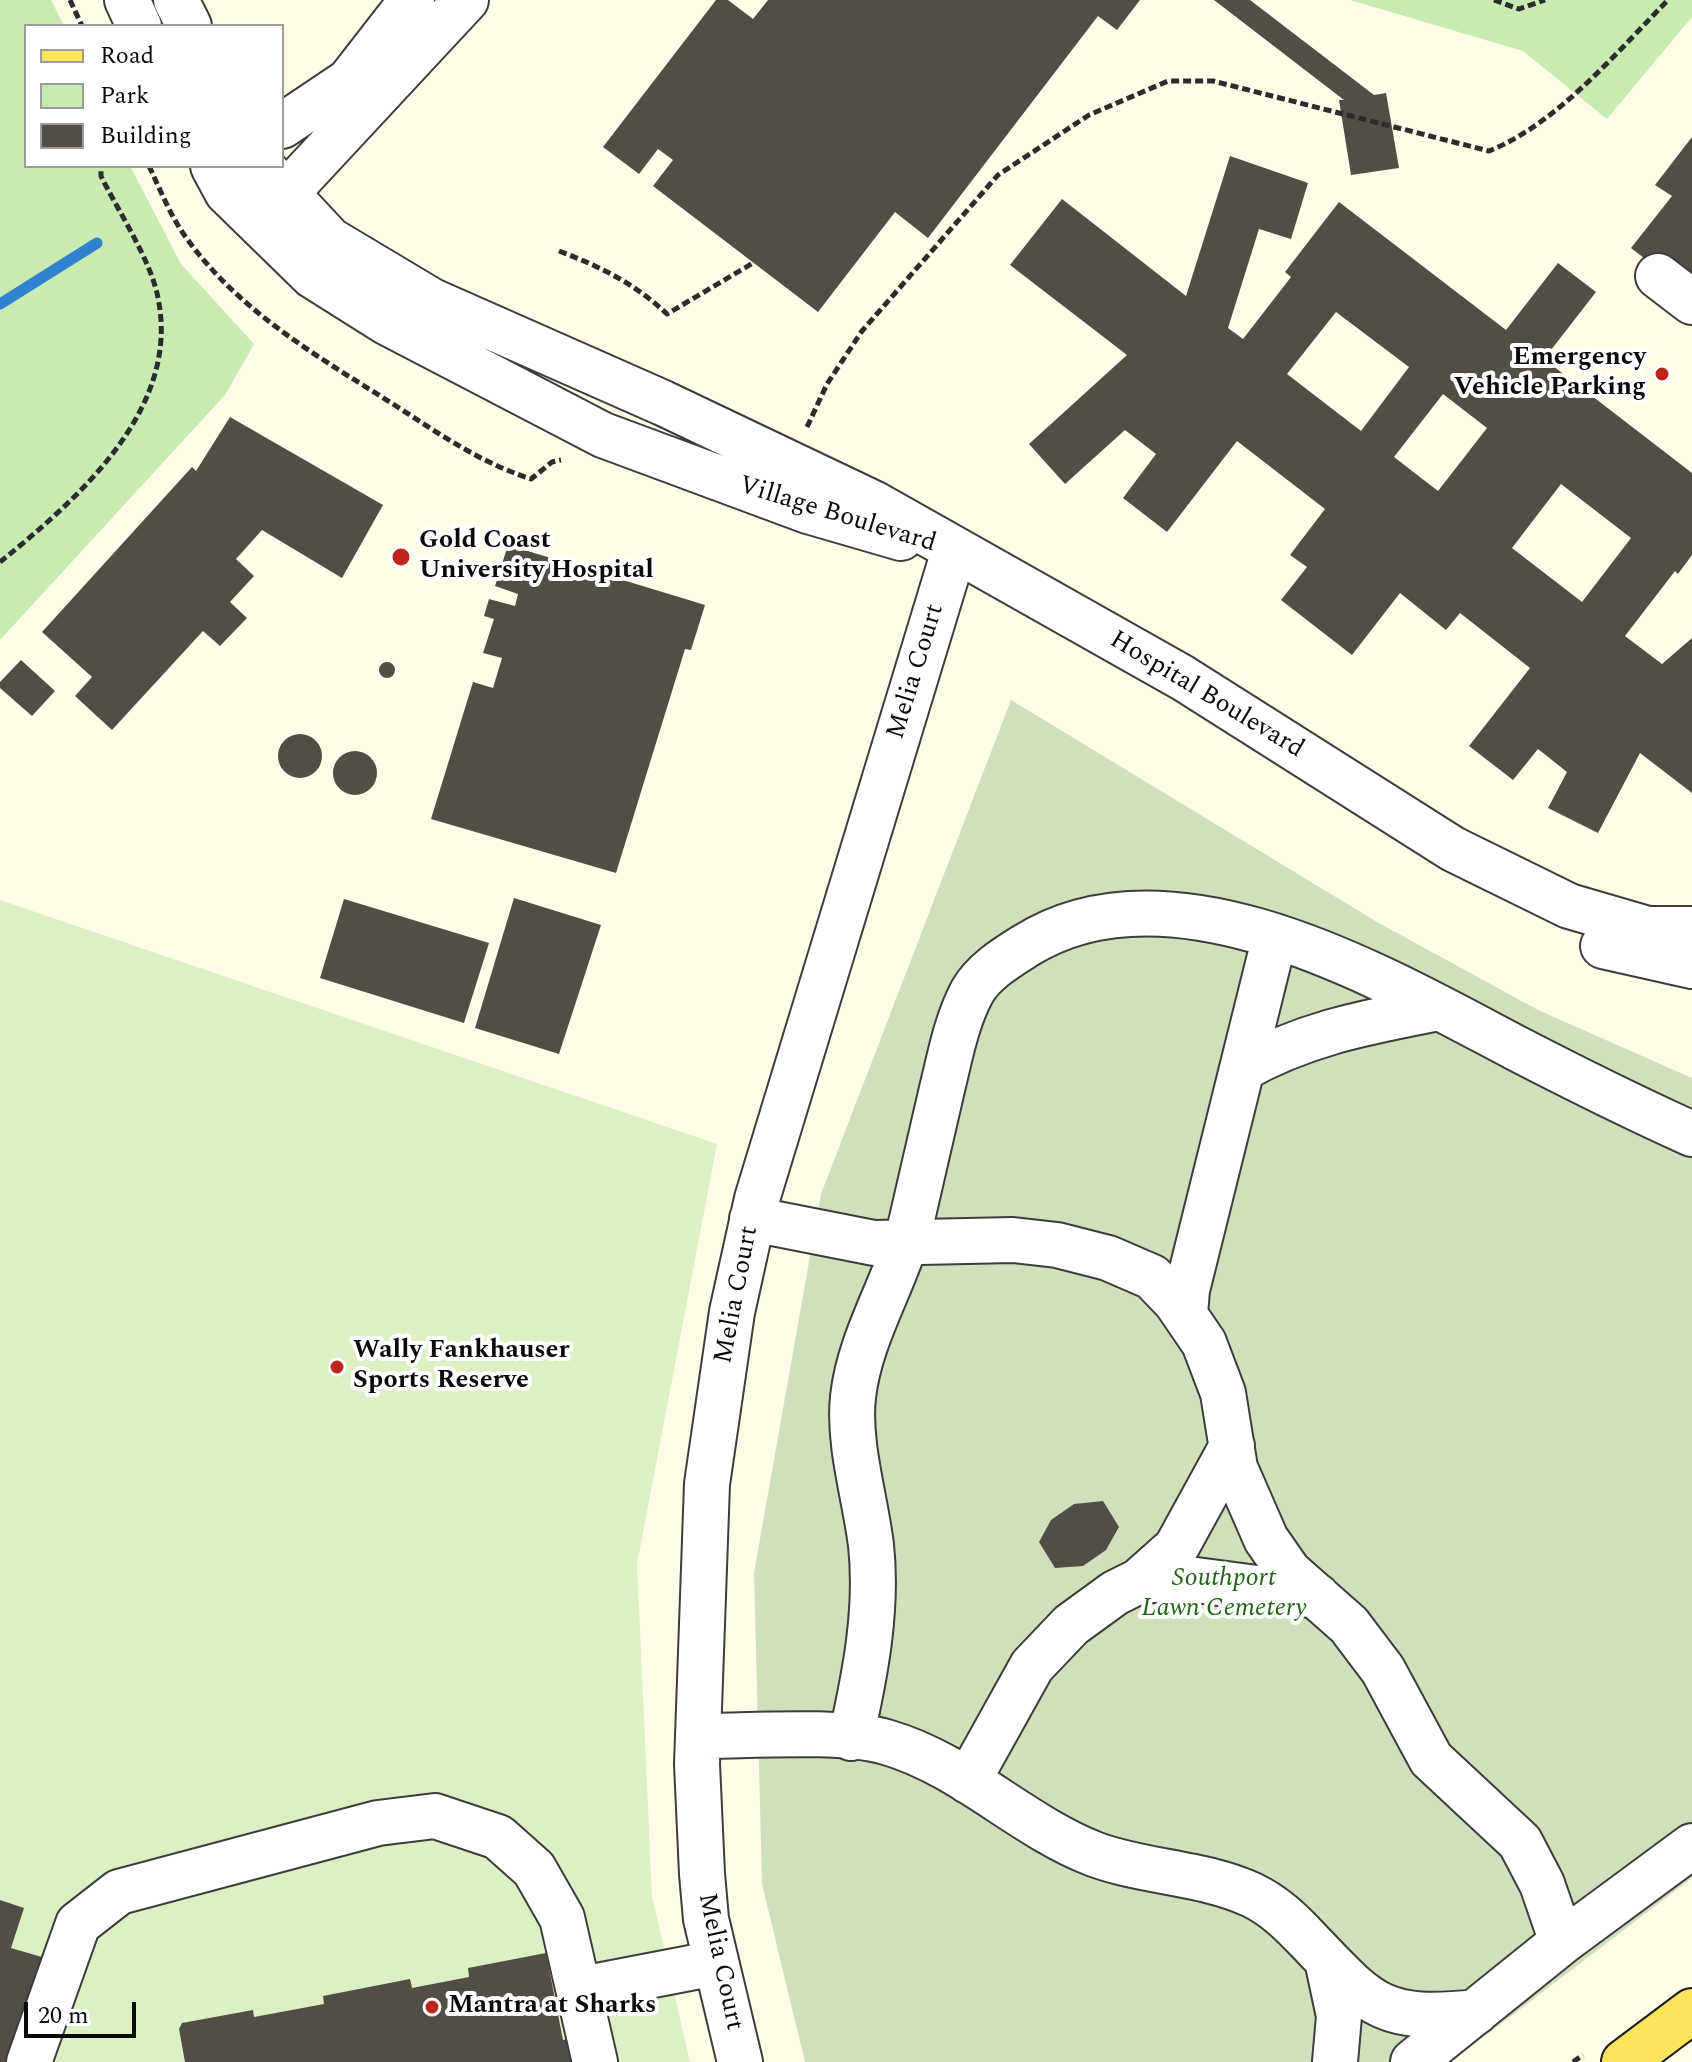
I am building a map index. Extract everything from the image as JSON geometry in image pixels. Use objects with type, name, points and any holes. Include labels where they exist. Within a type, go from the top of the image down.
[{"type":"main road","points":[[1624,2062],[1692,2011]]},
{"type":"street","points":[[127,0],[138,24]]},
{"type":"street","points":[[176,0],[188,24]]},
{"type":"street","points":[[284,125],[349,81],[412,0]]},
{"type":"street","points":[[284,154],[466,0]]},
{"type":"street","points":[[249,184],[268,168]]},
{"type":"street","name":"Village Boulevard","points":[[249,184],[330,240],[432,301],[663,403],[845,489],[954,551]]},
{"type":"street","points":[[1658,276],[1692,302]]},
{"type":"street","name":"Hospital Boulevard","points":[[954,551],[1183,678],[1453,849],[1569,906],[1648,929],[1692,929]]},
{"type":"street","name":"Melia Court","points":[[740,2062],[716,1963],[703,1889],[698,1736],[707,1484],[732,1312],[752,1219],[954,551]]},
{"type":"street","name":"Hospital Boulevard","points":[[1453,849],[1494,892],[1565,936],[1692,966]]},
{"type":"street","points":[[851,1738],[866,1667],[874,1600],[871,1548],[854,1432],[853,1400],[860,1359],[907,1244],[954,1039],[973,989],[1002,961],[1051,929],[1102,916],[1178,915],[1275,936],[1326,952],[1617,1101],[1692,1134]]},
{"type":"street","points":[[1185,1314],[1187,1290],[1275,936]]},
{"type":"street","points":[[1242,1069],[1282,1046],[1331,1031],[1439,1008]]},
{"type":"street","points":[[752,1219],[874,1243],[1013,1240],[1057,1245],[1108,1258],[1152,1277],[1185,1314],[1204,1343],[1223,1393],[1235,1468],[1266,1539],[1289,1572],[1349,1625],[1383,1670],[1431,1759],[1520,1842],[1542,1884],[1562,1942]]},
{"type":"street","points":[[968,1781],[1032,1666],[1071,1625],[1115,1593],[1139,1581],[1176,1548],[1214,1484],[1232,1446]]},
{"type":"street","points":[[1139,1581],[1181,1578],[1317,1596]]},
{"type":"street","points":[[698,1736],[851,1738],[883,1741],[918,1753],[1051,1834],[1096,1855],[1214,1881],[1254,1896],[1287,1918],[1347,1983],[1374,2003],[1428,2017],[1476,2012]]},
{"type":"street","points":[[29,2062],[78,1924],[119,1892],[378,1823],[435,1816],[498,1837],[534,1869],[562,1918],[581,1989],[595,2062]]},
{"type":"street","points":[[1413,2062],[1562,1942],[1692,1846]]},
{"type":"street","points":[[1327,1960],[1339,2016],[1335,2062]]},
{"type":"street","points":[[581,1989],[716,1963]]},
{"type":"path","points":[[70,0],[81,24]]},
{"type":"path","points":[[1494,0],[1519,9],[1545,0]]},
{"type":"path","points":[[804,433],[827,384],[862,331],[998,175],[1089,115],[1168,81],[1213,81],[1489,151],[1516,140],[1593,76],[1668,0]]},
{"type":"path","points":[[0,562],[34,535],[85,484],[135,423],[152,392],[161,332],[158,296],[101,176],[101,168]]},
{"type":"path","points":[[559,251],[603,267],[641,290],[667,314],[753,263]]},
{"type":"green space","points":[[0,0],[51,0],[63,24],[24,24],[24,168],[131,168],[181,264],[254,344],[225,395],[0,640]]},
{"type":"green space","points":[[1350,0],[1692,0],[1692,17],[1607,119],[1523,51]]},
{"type":"green space","name":"Southport Lawn Cemetery","points":[[1011,700],[1377,922],[1538,1010],[1692,1078],[1692,1878],[1451,2062],[805,2062],[762,1884],[754,1573],[821,1194]]},
{"type":"green space","name":"Wally Fankhauser Sports Reserve","points":[[0,900],[717,1144],[637,1564],[652,1896],[690,2062],[0,2062]]},
{"type":"building","points":[[716,0],[728,0],[753,19],[768,0],[1140,0],[1117,30],[1098,16],[928,238],[895,212],[818,312],[653,186],[673,160],[658,149],[639,174],[603,147]]},
{"type":"building","points":[[1214,0],[1250,0],[1374,95],[1386,93],[1399,168],[1351,175],[1339,100],[1344,100]]},
{"type":"building","points":[[1692,137],[1692,295],[1631,248],[1672,196],[1655,185]]},
{"type":"building","points":[[1230,156],[1308,183],[1291,239],[1259,229],[1228,328],[1243,339],[1291,277],[1285,272],[1339,202],[1506,330],[1558,263],[1596,292],[1544,359],[1692,473],[1692,555],[1678,574],[1675,571],[1625,636],[1662,664],[1692,638],[1692,793],[1640,753],[1598,833],[1548,808],[1567,772],[1538,749],[1513,780],[1469,746],[1530,668],[1460,613],[1446,630],[1400,593],[1352,655],[1281,600],[1307,567],[1290,555],[1325,509],[1237,441],[1167,532],[1123,498],[1156,454],[1125,430],[1065,484],[1029,444],[1127,355],[1010,265],[1062,199],[1186,296]],"holes":[[[1336,312],[1409,367],[1361,431],[1287,374]],[[1443,394],[1487,428],[1438,491],[1394,457]],[[1561,484],[1631,538],[1582,602],[1512,548]]]},
{"type":"building","points":[[230,417],[383,505],[342,578],[262,530],[236,559],[254,576],[230,602],[247,618],[220,646],[203,631],[112,730],[75,696],[92,677],[42,632],[192,467],[196,471]]},
{"type":"building","points":[[508,545],[705,605],[691,650],[685,649],[616,873],[431,819],[473,682],[493,688],[502,658],[483,653],[494,619],[484,616],[489,599],[515,606],[518,594],[495,586]]},
{"type":"building","points":[[21,660],[55,691],[32,716],[0,688],[0,682]]},
{"type":"building","points":[[387,662],[393,664],[393,676],[387,678],[381,676],[379,670],[381,664]]},
{"type":"building","points":[[300,734],[316,740],[322,756],[316,772],[300,778],[284,772],[278,756],[284,740]]},
{"type":"building","points":[[355,751],[371,757],[377,773],[371,789],[355,795],[339,789],[333,773],[339,757]]},
{"type":"building","points":[[514,898],[601,925],[559,1054],[475,1028]]},
{"type":"building","points":[[344,899],[489,943],[464,1023],[320,978]]},
{"type":"building","points":[[1103,1501],[1119,1527],[1106,1550],[1083,1566],[1055,1568],[1039,1542],[1051,1520],[1074,1504]]},
{"type":"building","points":[[0,1900],[24,1908],[11,1948],[52,1960],[18,2062],[0,2062]]},
{"type":"building","name":"Mantra at Sharks","points":[[546,1953],[563,2040],[570,2038],[581,2062],[185,2062],[179,2029],[182,2023],[253,2010],[254,2017],[324,2004],[323,1996],[410,1979],[412,1988],[469,1977],[468,1968]]},
{"type":"waterway","points":[[0,304],[97,243]]},
{"type":"place","name":"Emergency Vehicle Parking","points":[[1662,374]]},
{"type":"place","name":"Gold Coast University Hospital","points":[[401,557]]},
{"type":"place","name":"Wally Fankhauser Sports Reserve","points":[[337,1367]]},
{"type":"place","name":"Mantra at Sharks","points":[[432,2007]]}]
